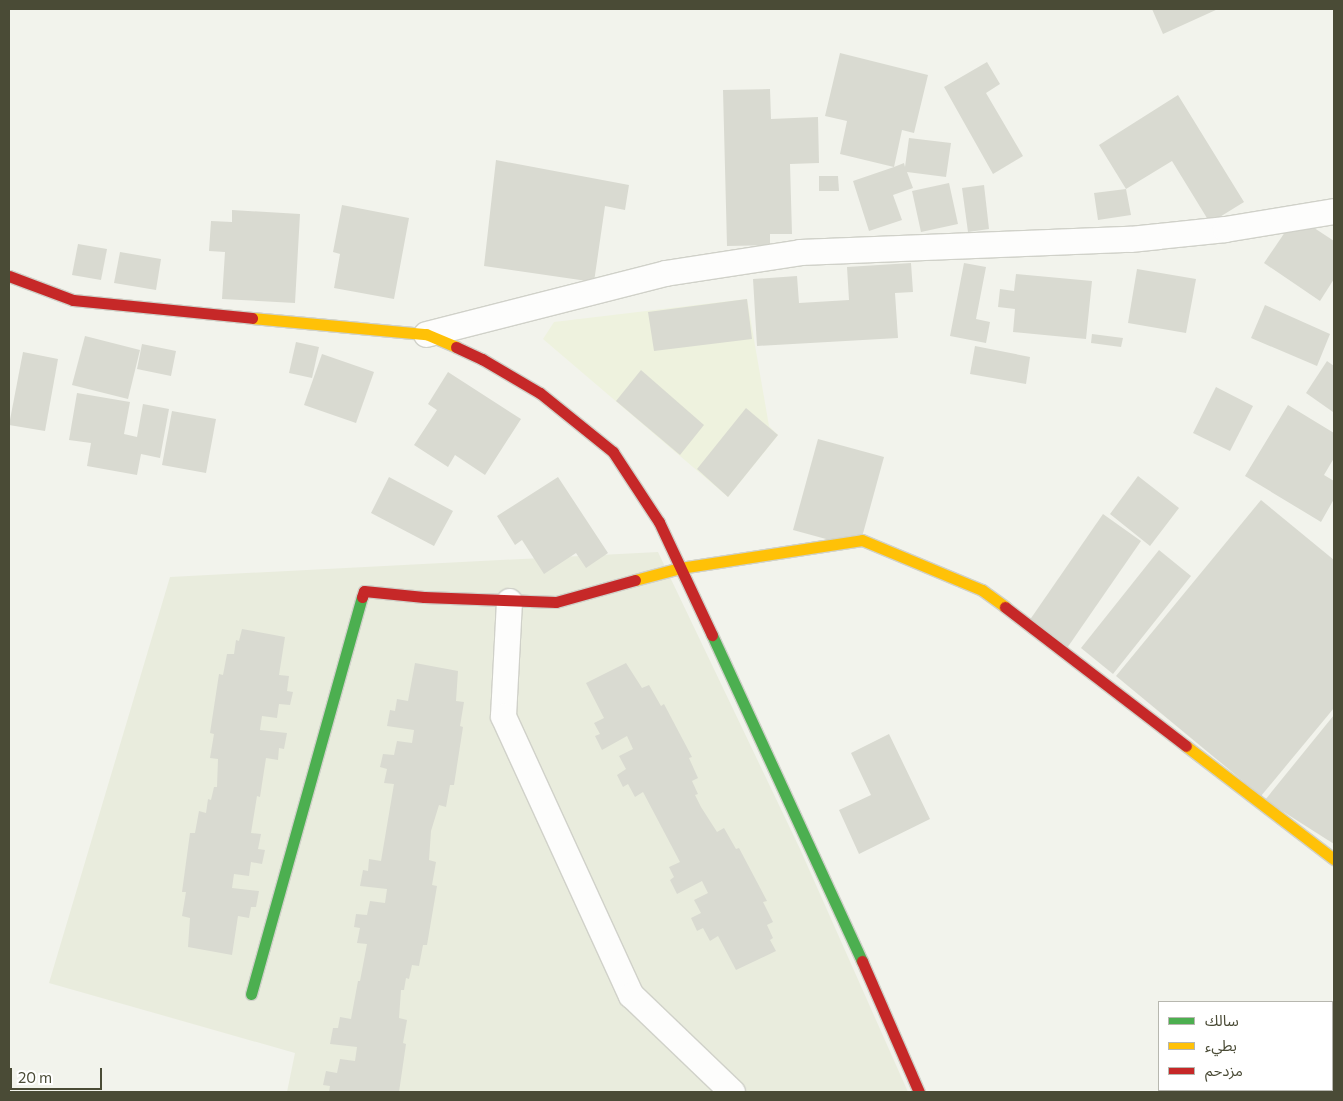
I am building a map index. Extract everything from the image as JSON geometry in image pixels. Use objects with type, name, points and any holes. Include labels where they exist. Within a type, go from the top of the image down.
[{"type":"street","points":[[9,276],[73,300],[301,324],[426,334],[665,273],[800,252],[1130,239],[1225,229],[1334,211]]},
{"type":"street","points":[[426,334],[482,359],[540,393],[613,452],[659,522],[828,882],[919,1092]]},
{"type":"street","points":[[250,994],[364,591],[509,601],[556,602],[680,568],[862,540],[982,590],[1334,859]]},
{"type":"street","points":[[509,601],[503,716],[631,995],[732,1092]]},
{"type":"shaded area","points":[[747,299],[769,426],[778,435],[728,497],[543,339],[554,322]]},
{"type":"shaded area","points":[[658,552],[800,849],[908,1092],[287,1092],[295,1053],[49,983],[170,577]]},
{"type":"building","points":[[1152,9],[1218,9],[1163,34]]},
{"type":"building","points":[[840,53],[928,75],[914,133],[902,130],[894,167],[840,154],[847,121],[825,116]]},
{"type":"building","points":[[987,62],[1000,84],[986,93],[1023,156],[993,174],[944,87]]},
{"type":"building","points":[[770,89],[771,119],[818,117],[819,163],[790,164],[792,234],[770,234],[770,245],[727,246],[723,90]]},
{"type":"building","points":[[1178,95],[1244,202],[1210,223],[1172,161],[1126,189],[1099,145]]},
{"type":"building","points":[[909,138],[951,143],[946,177],[907,172],[913,188],[893,195],[902,220],[869,231],[853,181],[904,163],[905,167]]},
{"type":"building","points":[[496,160],[629,185],[625,210],[605,206],[594,282],[484,266]]},
{"type":"building","points":[[819,176],[838,176],[839,191],[819,191]]},
{"type":"building","points":[[949,183],[958,224],[921,232],[912,191]]},
{"type":"building","points":[[984,185],[989,229],[968,232],[962,188]]},
{"type":"building","points":[[1126,189],[1131,215],[1098,220],[1094,193]]},
{"type":"building","points":[[342,205],[409,218],[394,299],[334,288],[340,254],[333,252]]},
{"type":"building","points":[[232,210],[300,214],[295,303],[222,299],[225,252],[209,251],[211,221],[232,222]]},
{"type":"building","points":[[1296,216],[1334,241],[1334,279],[1320,301],[1264,263]]},
{"type":"building","points":[[78,244],[107,249],[101,280],[72,275]]},
{"type":"building","points":[[120,252],[161,259],[156,290],[114,283]]},
{"type":"building","points":[[911,263],[913,292],[895,293],[898,338],[757,346],[753,279],[797,276],[799,303],[849,300],[847,267]]},
{"type":"building","points":[[964,263],[986,267],[976,319],[990,322],[986,343],[950,336]]},
{"type":"building","points":[[1137,269],[1196,279],[1186,333],[1128,323]]},
{"type":"building","points":[[1016,274],[1092,281],[1086,339],[1013,332],[1015,309],[998,307],[1000,289],[1014,291]]},
{"type":"building","points":[[747,299],[752,339],[654,351],[648,312]]},
{"type":"building","points":[[1265,305],[1330,334],[1317,366],[1251,338]]},
{"type":"building","points":[[1092,334],[1123,338],[1121,347],[1091,343]]},
{"type":"building","points":[[85,336],[140,350],[128,399],[72,385]]},
{"type":"building","points":[[296,342],[319,347],[312,378],[289,373]]},
{"type":"building","points":[[142,344],[176,351],[171,376],[137,369]]},
{"type":"building","points":[[975,346],[1030,357],[1026,384],[970,374]]},
{"type":"building","points":[[23,352],[58,359],[45,431],[9,425]]},
{"type":"building","points":[[322,354],[374,372],[356,423],[304,405]]},
{"type":"building","points":[[1327,361],[1334,366],[1333,412],[1306,393]]},
{"type":"building","points":[[641,370],[704,425],[680,455],[616,401]]},
{"type":"building","points":[[448,372],[521,419],[485,475],[455,455],[448,467],[414,445],[437,410],[428,404]]},
{"type":"building","points":[[1216,387],[1253,406],[1230,451],[1193,433]]},
{"type":"building","points":[[77,393],[130,402],[124,434],[137,437],[143,404],[169,409],[160,458],[141,454],[137,475],[87,466],[91,443],[69,440]]},
{"type":"building","points":[[1288,405],[1334,433],[1334,458],[1324,475],[1334,481],[1334,499],[1321,522],[1245,476]]},
{"type":"building","points":[[746,408],[778,435],[728,497],[697,469]]},
{"type":"building","points":[[172,411],[216,419],[206,473],[162,465]]},
{"type":"building","points":[[818,439],[884,457],[859,548],[793,530]]},
{"type":"building","points":[[1138,476],[1179,508],[1150,546],[1110,514]]},
{"type":"building","points":[[389,477],[453,511],[434,546],[371,513]]},
{"type":"building","points":[[558,477],[608,553],[586,568],[576,553],[544,574],[522,540],[515,545],[497,516]]},
{"type":"building","points":[[1261,500],[1334,560],[1334,708],[1261,796],[1116,676]]},
{"type":"building","points":[[1103,514],[1141,541],[1065,651],[1027,624]]},
{"type":"building","points":[[1159,550],[1191,576],[1113,674],[1081,648]]},
{"type":"building","points":[[242,629],[285,637],[279,675],[289,676],[287,691],[293,692],[290,705],[279,704],[277,718],[262,716],[260,730],[287,733],[284,749],[279,748],[278,760],[266,758],[260,797],[257,796],[251,833],[261,834],[258,849],[265,850],[262,864],[251,862],[249,876],[234,874],[232,888],[259,891],[256,907],[251,907],[249,918],[238,916],[232,955],[188,947],[190,918],[182,916],[186,892],[182,892],[190,833],[195,833],[199,811],[206,813],[208,799],[211,800],[214,787],[217,787],[218,759],[210,758],[214,734],[210,733],[219,674],[223,675],[227,654],[234,654],[236,640],[239,641]]},
{"type":"building","points":[[415,663],[458,671],[456,701],[464,702],[460,726],[463,727],[454,785],[450,785],[446,807],[439,805],[431,831],[429,860],[436,862],[432,885],[437,886],[427,945],[423,945],[419,966],[412,965],[409,979],[406,978],[404,990],[401,990],[399,1018],[407,1020],[403,1043],[406,1044],[399,1092],[329,1092],[330,1086],[323,1085],[326,1071],[337,1073],[340,1059],[355,1061],[357,1047],[330,1044],[333,1028],[338,1028],[340,1017],[351,1019],[358,981],[360,981],[367,944],[357,943],[360,928],[354,927],[356,914],[367,915],[370,901],[385,903],[387,889],[360,886],[363,870],[368,871],[369,859],[381,861],[394,784],[384,783],[387,769],[380,767],[383,754],[394,755],[397,741],[412,743],[414,730],[387,726],[390,710],[395,711],[397,699],[408,701]]},
{"type":"building","points":[[626,663],[642,688],[649,685],[661,706],[664,704],[692,757],[689,758],[698,778],[692,781],[698,794],[695,795],[701,807],[717,832],[724,828],[736,849],[739,848],[767,901],[763,902],[773,922],[767,925],[773,938],[770,940],[776,951],[736,970],[718,936],[710,941],[703,928],[697,931],[691,918],[701,913],[694,900],[708,893],[702,881],[677,894],[670,880],[674,877],[669,867],[680,862],[643,792],[635,797],[628,784],[623,787],[617,775],[626,769],[619,756],[633,749],[627,736],[602,750],[595,736],[600,734],[594,723],[604,718],[586,683]]},
{"type":"building","points":[[1334,715],[1334,844],[1265,800]]},
{"type":"building","points":[[889,734],[930,819],[859,854],[839,810],[871,795],[851,753]]},
{"type":"traffic: fast","points":[[251,994],[362,597]]},
{"type":"traffic: fast","points":[[712,635],[862,961]]},
{"type":"traffic: slow","points":[[252,318],[426,334],[456,347]]},
{"type":"traffic: slow","points":[[635,580],[680,568],[862,540],[982,590],[1005,607]]},
{"type":"traffic: slow","points":[[1186,746],[1334,859]]},
{"type":"traffic: jam","points":[[9,276],[73,300],[252,318]]},
{"type":"traffic: jam","points":[[456,347],[482,359],[540,393],[613,452],[659,522],[712,635]]},
{"type":"traffic: jam","points":[[362,597],[364,591],[424,597],[556,602],[635,580]]},
{"type":"traffic: jam","points":[[1005,607],[1186,746]]},
{"type":"traffic: jam","points":[[862,961],[919,1092]]}]
